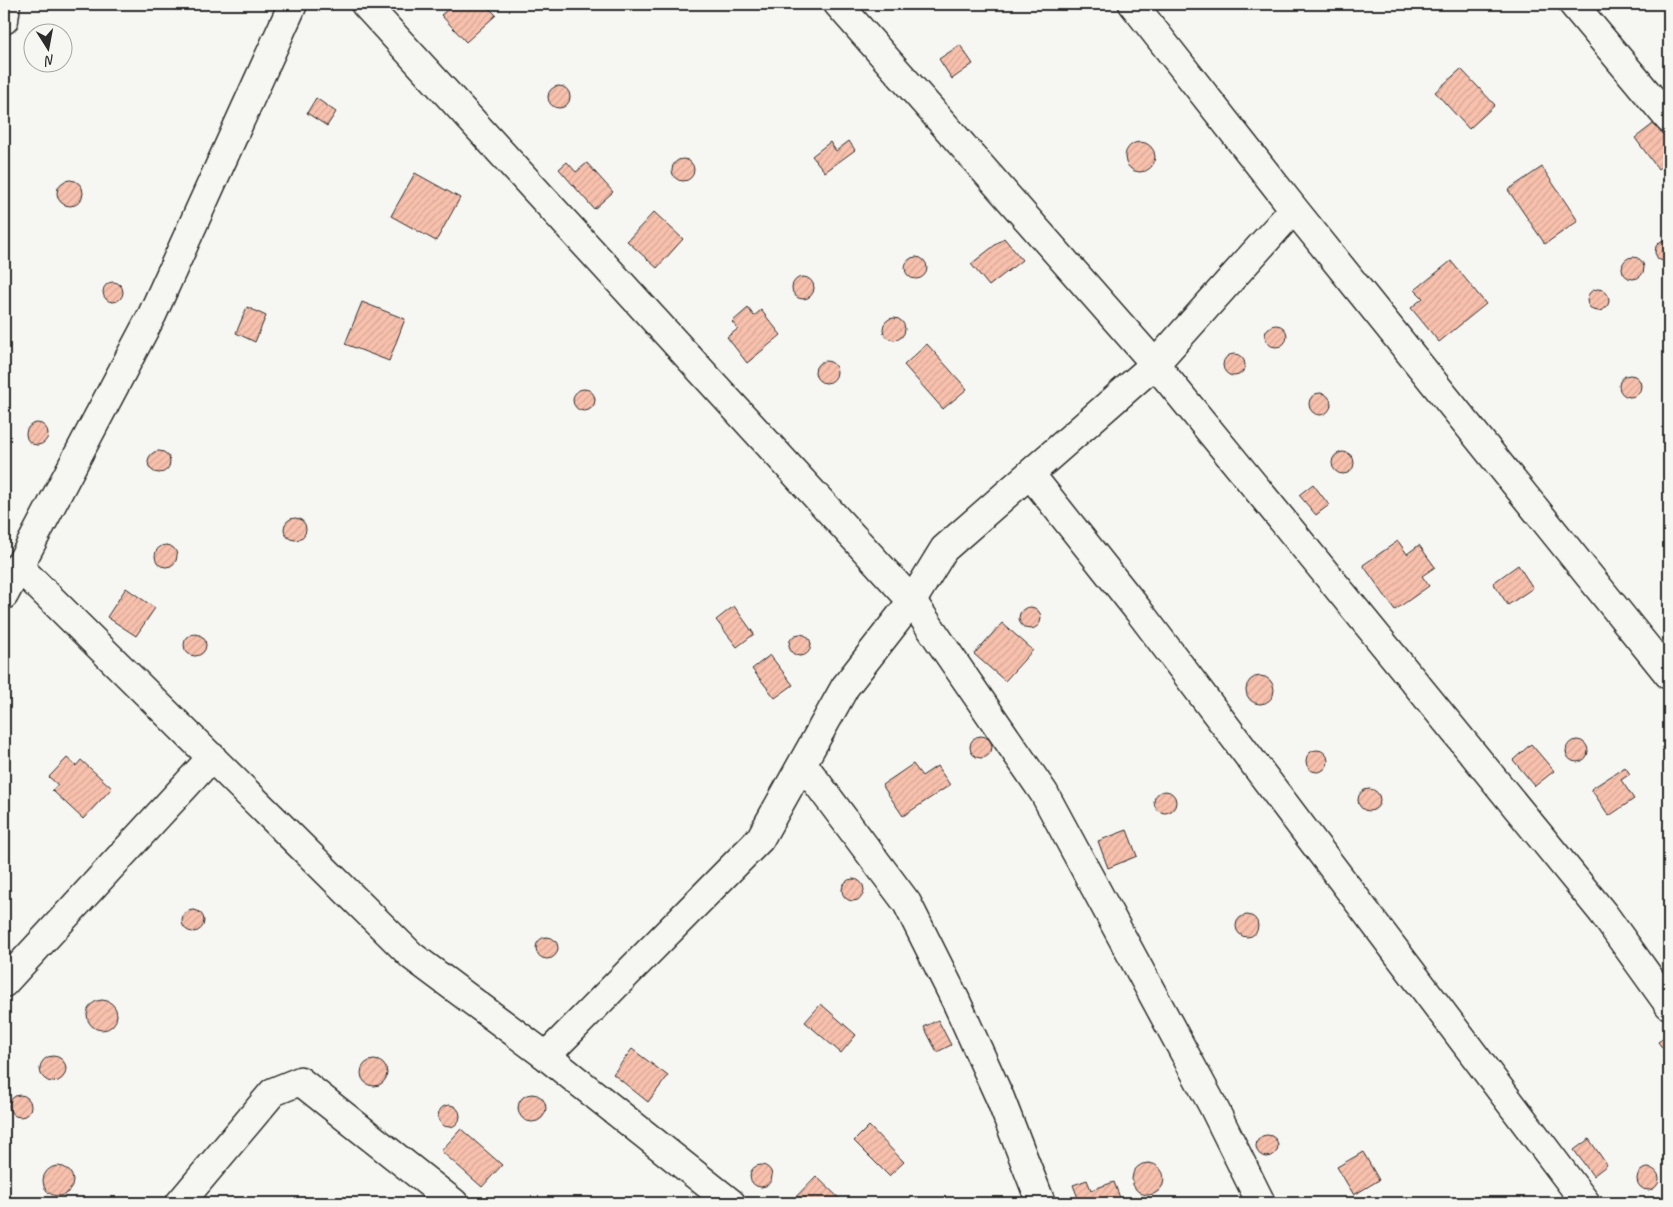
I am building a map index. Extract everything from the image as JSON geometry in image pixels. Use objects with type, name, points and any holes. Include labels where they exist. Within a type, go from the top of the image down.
[{"type":"street","points":[[4,20],[6,4]]},
{"type":"street","points":[[4,595],[152,315],[293,4]]},
{"type":"street","points":[[365,4],[912,602],[1044,793],[1213,1106],[1261,1203]]},
{"type":"street","points":[[838,4],[1155,364],[1603,913],[1669,1005]]},
{"type":"street","points":[[1133,4],[1294,210],[1669,675]]},
{"type":"street","points":[[1573,4],[1669,120]]},
{"type":"street","points":[[546,1056],[760,839],[845,687],[912,602],[944,550],[1155,364],[1294,210]]},
{"type":"street","points":[[1030,474],[1138,610],[1586,1203]]},
{"type":"street","points":[[18,566],[412,956],[546,1056],[731,1203]]},
{"type":"street","points":[[4,983],[212,757]]},
{"type":"street","points":[[803,764],[907,903],[956,1001],[988,1072],[1041,1203]]},
{"type":"street","points":[[180,1203],[273,1092],[300,1081],[454,1203]]},
{"type":"building","points":[[454,4],[485,4],[496,15],[466,42],[441,15]]},
{"type":"building","points":[[960,45],[973,64],[952,79],[939,59]]},
{"type":"building","points":[[1461,69],[1495,105],[1469,129],[1435,92]]},
{"type":"building","points":[[559,86],[567,89],[570,97],[567,105],[559,108],[551,105],[548,97],[551,89]]},
{"type":"building","points":[[316,98],[336,112],[327,126],[307,113]]},
{"type":"building","points":[[1657,121],[1669,137],[1669,160],[1658,169],[1635,138]]},
{"type":"building","points":[[849,141],[855,150],[825,172],[812,156],[830,142],[836,151]]},
{"type":"building","points":[[1140,142],[1146,143],[1154,151],[1154,163],[1146,171],[1140,172],[1134,171],[1126,163],[1125,157],[1126,151],[1134,143]]},
{"type":"building","points":[[683,159],[691,162],[694,170],[691,178],[683,181],[675,178],[672,170],[675,162]]},
{"type":"building","points":[[567,162],[576,172],[587,163],[613,192],[594,209],[559,169]]},
{"type":"building","points":[[1542,167],[1578,221],[1545,244],[1508,190]]},
{"type":"building","points":[[415,173],[460,198],[436,241],[391,216]]},
{"type":"building","points":[[70,180],[80,183],[83,193],[80,203],[70,206],[60,203],[57,193],[60,183]]},
{"type":"building","points":[[654,212],[683,239],[657,268],[627,241]]},
{"type":"building","points":[[1004,238],[1022,260],[989,286],[971,264]]},
{"type":"building","points":[[1668,240],[1669,262],[1665,262],[1658,259],[1655,253],[1656,246],[1661,241]]},
{"type":"building","points":[[916,257],[924,260],[927,268],[924,276],[916,279],[908,276],[905,268],[908,260]]},
{"type":"building","points":[[1633,257],[1641,260],[1644,268],[1641,276],[1633,279],[1625,276],[1622,268],[1625,260]]},
{"type":"building","points":[[1451,261],[1486,304],[1439,342],[1411,308],[1423,298],[1415,290]]},
{"type":"building","points":[[803,277],[811,280],[814,288],[811,296],[803,299],[795,296],[792,288],[795,280]]},
{"type":"building","points":[[113,282],[120,285],[123,292],[120,299],[113,302],[106,299],[103,292],[106,285]]},
{"type":"building","points":[[1598,289],[1606,292],[1609,300],[1606,308],[1598,311],[1590,308],[1587,300],[1590,292]]},
{"type":"building","points":[[362,302],[405,319],[389,361],[345,344]]},
{"type":"building","points":[[247,307],[266,316],[255,342],[236,333]]},
{"type":"building","points":[[748,308],[754,316],[761,310],[781,335],[747,363],[727,337],[738,329],[732,322]]},
{"type":"building","points":[[894,318],[902,321],[905,329],[902,337],[894,340],[886,337],[883,329],[886,321]]},
{"type":"building","points":[[1276,325],[1284,328],[1287,336],[1284,344],[1276,347],[1268,344],[1265,336],[1268,328]]},
{"type":"building","points":[[927,344],[967,389],[943,409],[904,365]]},
{"type":"building","points":[[1234,354],[1242,357],[1245,365],[1242,373],[1234,376],[1226,373],[1223,365],[1226,357]]},
{"type":"building","points":[[826,361],[834,364],[837,372],[834,380],[826,383],[818,380],[815,372],[818,364]]},
{"type":"building","points":[[1630,375],[1638,378],[1641,386],[1638,394],[1630,397],[1622,394],[1619,386],[1622,378]]},
{"type":"building","points":[[584,389],[592,392],[595,400],[592,408],[584,411],[576,408],[573,400],[576,392]]},
{"type":"building","points":[[1320,393],[1328,396],[1331,404],[1328,412],[1320,415],[1312,412],[1309,404],[1312,396]]},
{"type":"building","points":[[37,423],[45,426],[48,434],[45,442],[37,445],[29,442],[26,434],[29,426]]},
{"type":"building","points":[[159,451],[167,454],[170,462],[167,470],[159,473],[151,470],[148,462],[151,454]]},
{"type":"building","points":[[1343,452],[1351,455],[1354,463],[1351,471],[1343,474],[1335,471],[1332,463],[1335,455]]},
{"type":"building","points":[[1313,484],[1329,505],[1316,515],[1299,495]]},
{"type":"building","points":[[295,518],[303,521],[306,529],[303,537],[295,540],[287,537],[284,529],[287,521]]},
{"type":"building","points":[[1398,541],[1407,554],[1419,545],[1435,567],[1422,576],[1429,586],[1395,610],[1363,565]]},
{"type":"building","points":[[166,545],[174,548],[177,556],[174,564],[166,567],[158,564],[155,556],[158,548]]},
{"type":"building","points":[[1518,565],[1533,588],[1508,605],[1493,583]]},
{"type":"building","points":[[126,588],[155,608],[136,636],[107,617]]},
{"type":"building","points":[[734,606],[754,634],[737,647],[716,620]]},
{"type":"building","points":[[1030,607],[1038,610],[1041,618],[1038,626],[1030,629],[1022,626],[1019,618],[1022,610]]},
{"type":"building","points":[[1002,623],[1033,650],[1005,681],[974,654]]},
{"type":"building","points":[[195,634],[203,637],[206,645],[203,653],[195,656],[187,653],[184,645],[187,637]]},
{"type":"building","points":[[800,634],[808,637],[811,645],[808,653],[800,656],[792,653],[789,645],[792,637]]},
{"type":"building","points":[[770,655],[793,685],[775,698],[752,669]]},
{"type":"building","points":[[1260,676],[1270,680],[1274,690],[1270,700],[1260,704],[1250,700],[1246,690],[1250,680]]},
{"type":"building","points":[[981,736],[989,739],[992,747],[989,755],[981,758],[973,755],[970,747],[973,739]]},
{"type":"building","points":[[1577,740],[1585,743],[1588,751],[1585,759],[1577,762],[1569,759],[1566,751],[1569,743]]},
{"type":"building","points":[[1531,744],[1554,771],[1535,786],[1513,760]]},
{"type":"building","points":[[1317,750],[1325,753],[1328,761],[1325,769],[1317,772],[1309,769],[1306,761],[1309,753]]},
{"type":"building","points":[[67,758],[76,766],[81,760],[112,788],[83,819],[52,790],[58,785],[49,777]]},
{"type":"building","points":[[913,764],[922,776],[937,766],[950,785],[903,816],[882,785]]},
{"type":"building","points":[[1625,767],[1630,774],[1621,780],[1634,799],[1609,816],[1591,789]]},
{"type":"building","points":[[1369,789],[1377,792],[1380,800],[1377,808],[1369,811],[1361,808],[1358,800],[1361,792]]},
{"type":"building","points":[[1165,791],[1173,794],[1176,802],[1173,810],[1165,813],[1157,810],[1154,802],[1157,794]]},
{"type":"building","points":[[1127,830],[1137,856],[1108,868],[1098,841]]},
{"type":"building","points":[[853,879],[861,882],[864,890],[861,898],[853,901],[845,898],[842,890],[845,882]]},
{"type":"building","points":[[193,910],[201,913],[204,921],[201,929],[193,932],[185,929],[182,921],[185,913]]},
{"type":"building","points":[[1247,915],[1255,918],[1258,926],[1255,934],[1247,937],[1239,934],[1236,926],[1239,918]]},
{"type":"building","points":[[547,937],[555,940],[558,948],[555,956],[547,959],[539,956],[536,948],[539,940]]},
{"type":"building","points":[[102,1000],[113,1004],[117,1015],[113,1026],[102,1030],[91,1026],[87,1015],[91,1004]]},
{"type":"building","points":[[821,1004],[856,1035],[841,1053],[805,1022]]},
{"type":"building","points":[[938,1020],[951,1045],[937,1052],[924,1027]]},
{"type":"building","points":[[1669,1034],[1669,1057],[1658,1042]]},
{"type":"building","points":[[632,1049],[668,1076],[648,1102],[613,1074]]},
{"type":"building","points":[[53,1056],[62,1060],[66,1069],[62,1078],[53,1082],[44,1078],[40,1069],[44,1060]]},
{"type":"building","points":[[374,1060],[383,1064],[387,1073],[383,1082],[374,1086],[365,1082],[361,1073],[365,1064]]},
{"type":"building","points":[[532,1094],[542,1098],[546,1108],[542,1118],[532,1122],[522,1118],[518,1108],[522,1098]]},
{"type":"building","points":[[20,1095],[28,1098],[31,1106],[28,1114],[20,1117],[12,1114],[9,1106],[12,1098]]},
{"type":"building","points":[[449,1105],[457,1108],[460,1116],[457,1124],[449,1127],[441,1124],[438,1116],[441,1108]]},
{"type":"building","points":[[869,1126],[904,1162],[889,1176],[854,1141]]},
{"type":"building","points":[[461,1129],[502,1165],[482,1187],[441,1151]]},
{"type":"building","points":[[1267,1135],[1275,1138],[1278,1146],[1275,1154],[1267,1157],[1259,1154],[1256,1146],[1259,1138]]},
{"type":"building","points":[[1589,1139],[1607,1165],[1593,1176],[1574,1150]]},
{"type":"building","points":[[1363,1152],[1379,1180],[1354,1195],[1337,1167]]},
{"type":"building","points":[[1148,1163],[1154,1164],[1159,1168],[1163,1173],[1163,1185],[1159,1190],[1154,1194],[1148,1195],[1142,1194],[1137,1190],[1133,1185],[1132,1179],[1133,1173],[1137,1168],[1142,1164]]},
{"type":"building","points":[[761,1165],[769,1168],[772,1176],[769,1184],[761,1187],[753,1184],[750,1176],[753,1168]]},
{"type":"building","points":[[58,1166],[68,1171],[73,1181],[68,1191],[58,1196],[48,1191],[43,1181],[48,1171]]},
{"type":"building","points":[[1648,1168],[1656,1171],[1659,1179],[1656,1187],[1648,1190],[1640,1187],[1637,1179],[1640,1171]]},
{"type":"building","points":[[816,1176],[843,1202],[790,1203]]},
{"type":"building","points":[[1087,1180],[1091,1190],[1114,1182],[1122,1203],[1080,1203],[1073,1185]]}]
